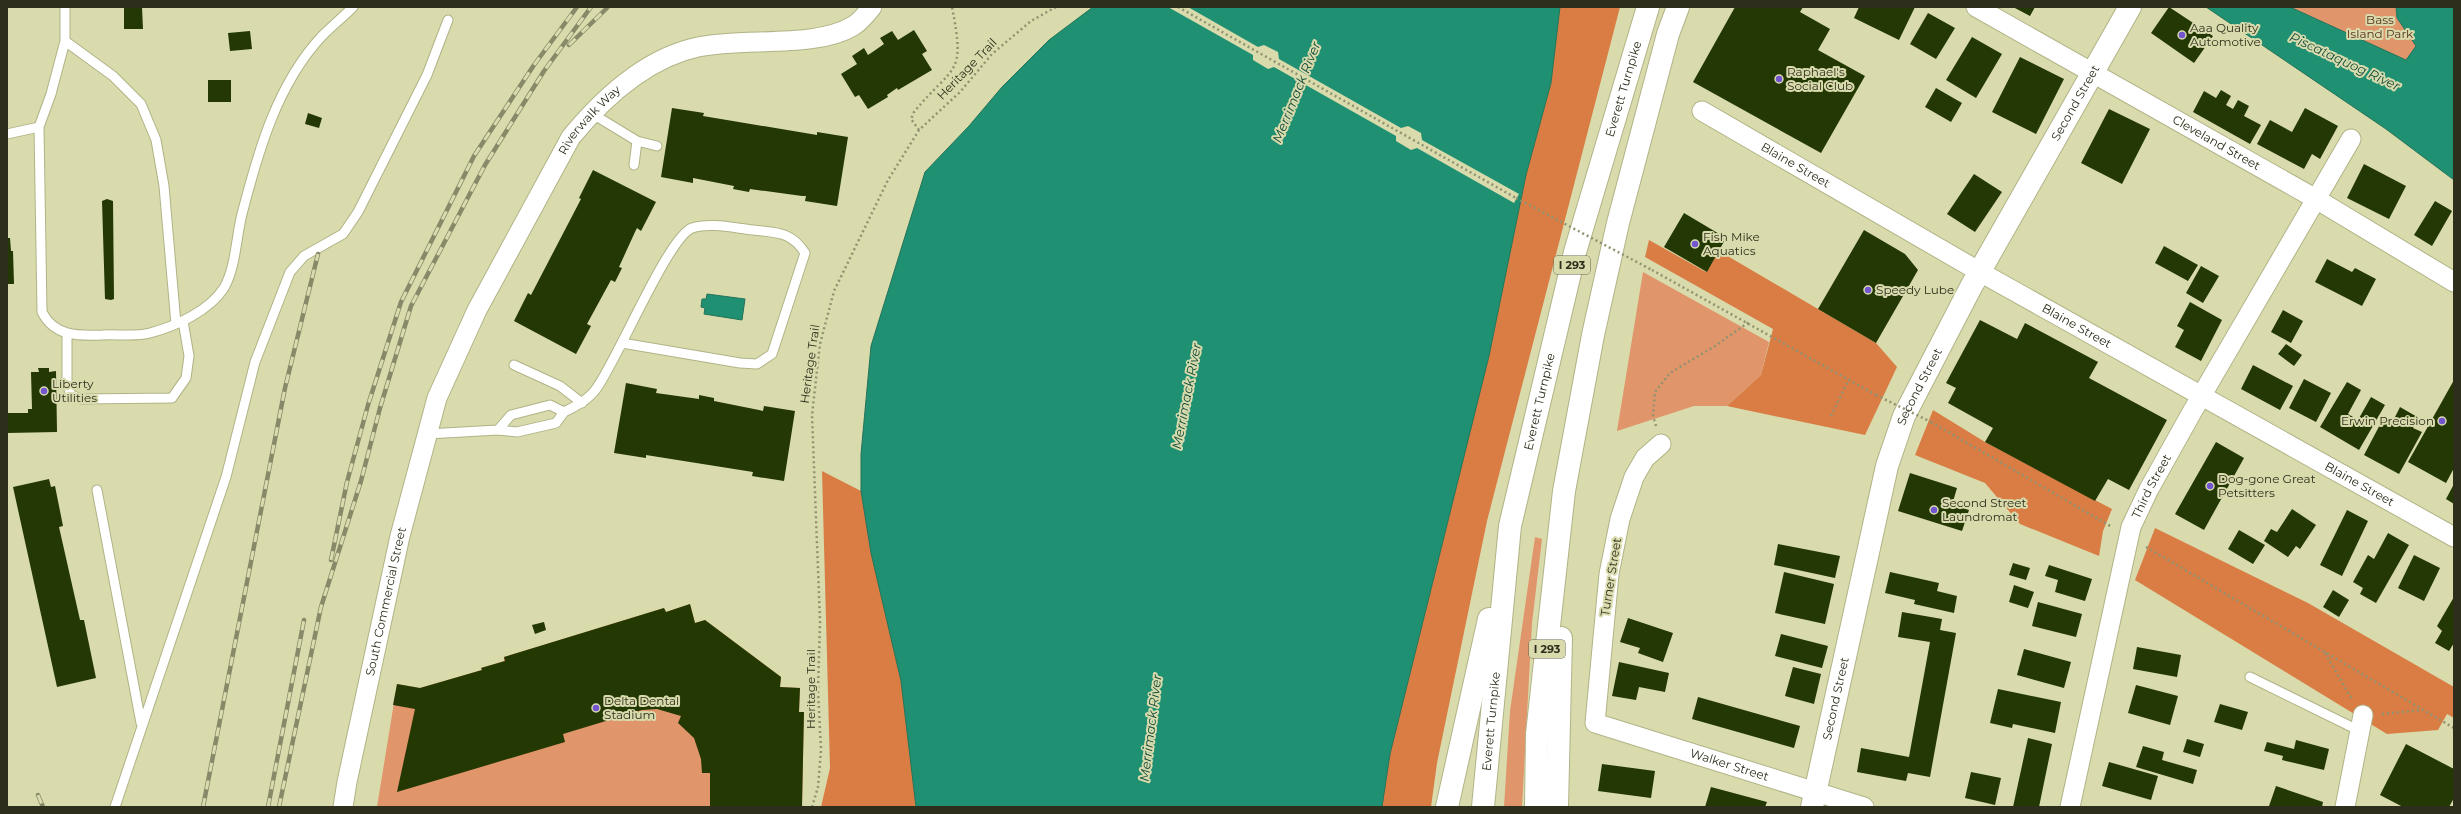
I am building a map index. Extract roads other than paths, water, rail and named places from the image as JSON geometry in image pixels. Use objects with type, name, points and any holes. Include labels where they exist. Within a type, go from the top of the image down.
[{"type":"main road","name":"Everett Turnpike","points":[[1483,807],[1510,526],[1575,252],[1648,7]]},
{"type":"main road","name":"I 293","points":[[1536,807],[1537,734],[1564,491],[1594,335],[1618,223],[1668,34],[1678,7]]},
{"type":"main road","name":"Second Street","points":[[1814,799],[1887,466],[1895,438],[1904,416],[1980,272],[2130,7]]},
{"type":"main road","points":[[1557,807],[1564,491]]},
{"type":"main road","points":[[1447,807],[1510,526]]},
{"type":"street","name":"Riverwalk Way","points":[[437,398],[477,310],[571,137],[591,113],[614,92],[645,69],[670,57],[697,47],[727,43],[831,35],[854,26],[872,7]]},
{"type":"street","name":"Cleveland Street","points":[[1976,7],[2316,199],[2454,282]]},
{"type":"street","name":"Blaine Street","points":[[1702,111],[1980,272],[2454,538]]},
{"type":"street","name":"Third Street","points":[[2070,807],[2128,537],[2149,489],[2351,139]]},
{"type":"street","name":"South Commercial Street","points":[[344,807],[347,782],[400,536],[437,398]]},
{"type":"street","name":"Turner Street","points":[[1595,723],[1608,574],[1620,519],[1634,477],[1645,458],[1662,444]]},
{"type":"street","name":"Walker Street","points":[[1595,723],[1814,799],[1864,807]]},
{"type":"street","points":[[2345,807],[2361,723]]},
{"type":"lane","points":[[65,7],[65,41],[51,94],[39,127],[42,312],[46,321],[55,329],[67,334],[86,336],[149,333],[180,322],[213,301],[224,287],[230,272],[242,215],[259,155],[275,110],[299,69],[322,37],[353,7]]},
{"type":"lane","points":[[115,807],[226,477],[255,362],[290,272],[304,256],[343,234],[358,212],[427,75],[448,20]]},
{"type":"lane","points":[[65,41],[113,76],[141,104],[156,140],[164,186],[180,322],[189,356],[186,378],[172,398],[81,399],[70,395],[67,384],[67,334]]},
{"type":"lane","points":[[591,113],[637,141],[657,146]]},
{"type":"lane","points":[[7,134],[39,127]]},
{"type":"lane","points":[[634,165],[637,141]]},
{"type":"lane","points":[[427,434],[498,430],[517,432],[556,422],[564,412],[582,403],[595,391],[609,370],[622,343],[679,238],[692,228],[717,226],[788,235],[799,244],[805,253],[772,354],[757,364],[740,363],[622,343]]},
{"type":"lane","points":[[514,365],[560,386],[582,403]]},
{"type":"lane","points":[[498,430],[511,415],[550,405],[564,412]]},
{"type":"lane","points":[[97,490],[142,724]]},
{"type":"lane","points":[[2250,677],[2361,723]]},
{"type":"water","name":"Merrimack River","points":[[1093,7],[1560,7],[1551,83],[1526,175],[1489,356],[1390,754],[1382,807],[916,807],[901,681],[871,553],[861,491],[861,454],[871,346],[925,172],[969,126],[1002,87],[1049,40]]},
{"type":"water","name":"Piscataquog River","points":[[2206,7],[2290,7],[2406,60],[2416,46],[2397,18],[2396,7],[2454,7],[2454,180],[2386,129]]},
{"type":"water","points":[[707,294],[745,299],[742,320],[704,314],[705,308],[701,307],[702,299],[706,299]]},
{"type":"railway","points":[[331,560],[347,482],[368,405],[401,302],[474,156],[534,65],[577,7]]},
{"type":"railway","points":[[279,807],[321,607],[361,481],[380,408],[411,306],[485,165],[544,71],[591,7]]},
{"type":"railway","points":[[569,45],[608,7]]},
{"type":"railway","points":[[203,807],[285,388],[318,254]]},
{"type":"railway","points":[[268,807],[304,620]]},
{"type":"railway","points":[[38,795],[43,807]]},
{"type":"place","name":"Aaa Quality Automotive","points":[[2182,35]]},
{"type":"place","name":"Raphael's Social Club","points":[[1779,79]]},
{"type":"place","name":"Fish Mike Aquatics","points":[[1695,244]]},
{"type":"place","name":"Speedy Lube","points":[[1868,290]]},
{"type":"place","name":"Liberty Utilities","points":[[44,391]]},
{"type":"place","name":"Erwin Precision","points":[[2442,421]]},
{"type":"place","name":"Dog-gone Great Petsitters","points":[[2210,486]]},
{"type":"place","name":"Second Street Laundromat","points":[[1934,510]]},
{"type":"place","name":"Delta Dental Stadium","points":[[596,708]]},
{"type":"park label","name":"Bass Island Park","points":[[2380,27]]}]
